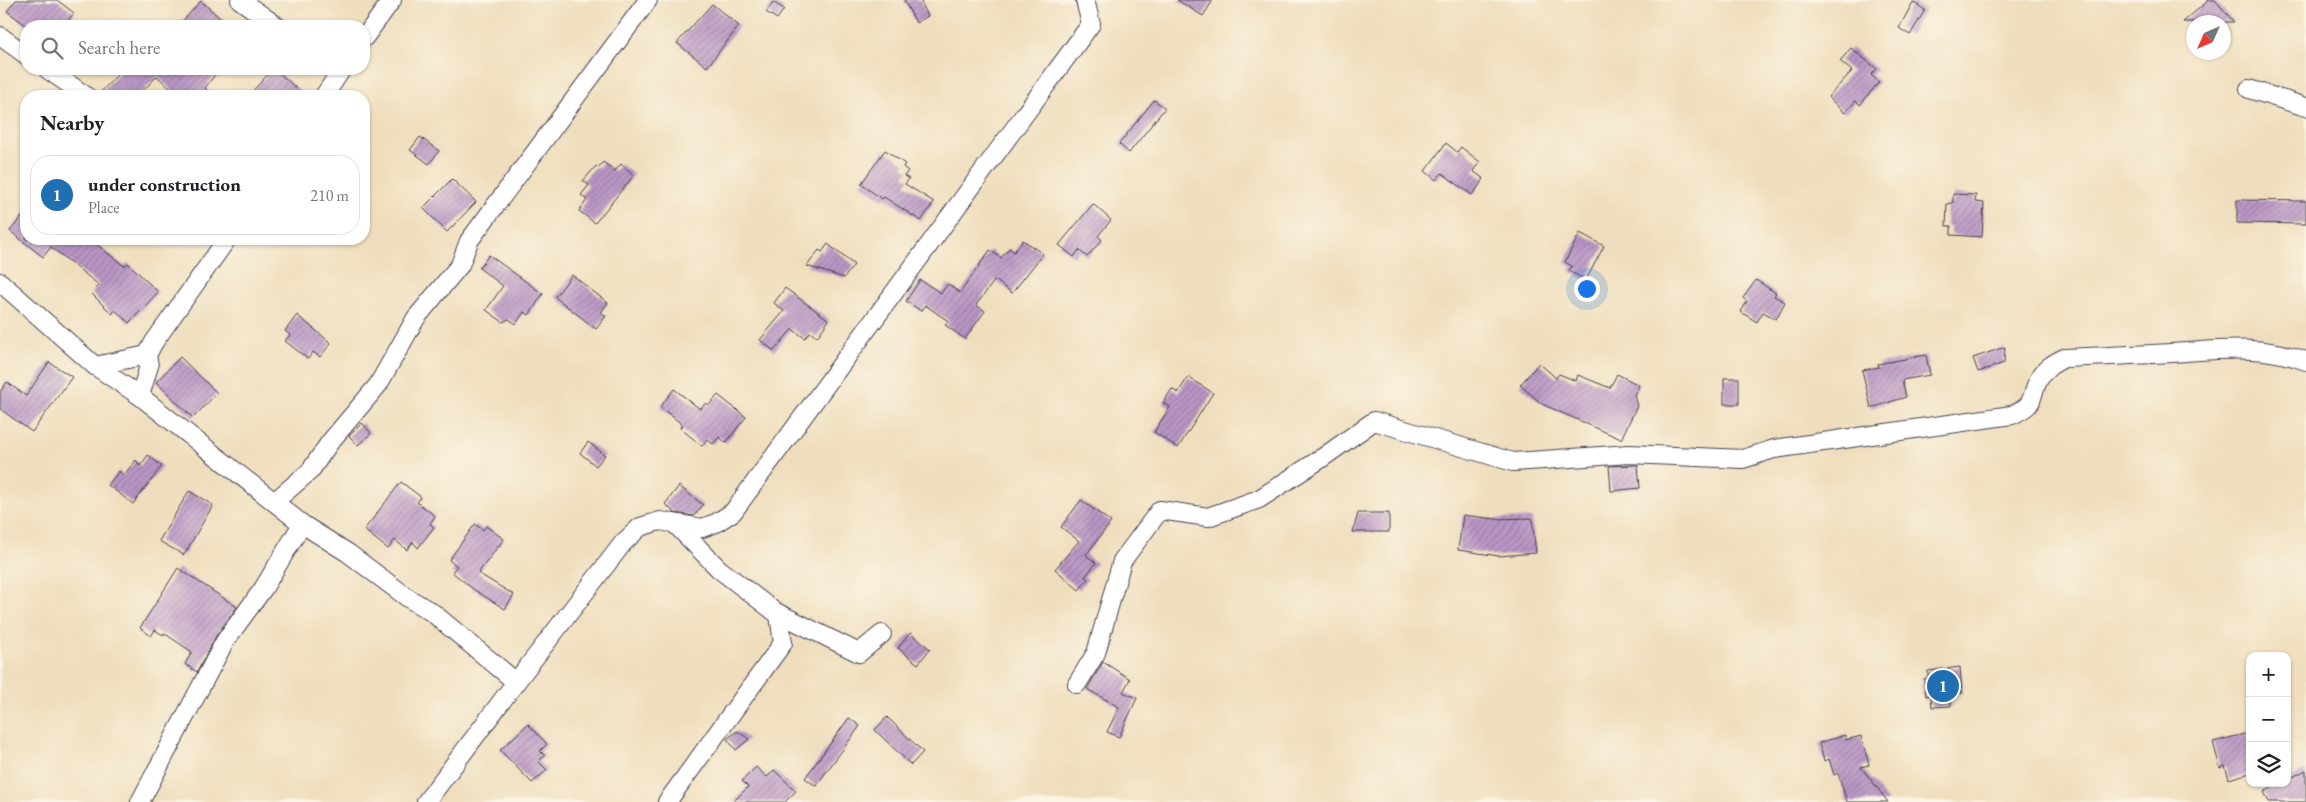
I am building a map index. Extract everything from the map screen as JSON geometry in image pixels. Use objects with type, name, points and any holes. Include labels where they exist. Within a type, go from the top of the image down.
[{"type":"street","points":[[240,0],[268,20]]},
{"type":"street","points":[[370,30],[392,0]]},
{"type":"street","points":[[274,502],[310,471],[330,442],[378,384],[416,318],[460,265],[469,242],[648,0]]},
{"type":"street","points":[[426,802],[624,543],[640,527],[660,521],[702,528],[716,523],[732,512],[1092,24],[1086,0]]},
{"type":"street","points":[[0,36],[20,51]]},
{"type":"street","points":[[56,75],[77,90]]},
{"type":"street","points":[[328,90],[337,75]]},
{"type":"street","points":[[2249,89],[2306,107]]},
{"type":"street","points":[[140,396],[149,366],[147,355],[154,342],[223,245]]},
{"type":"street","points":[[0,282],[95,366],[140,396],[302,524],[348,554],[408,598],[433,613],[516,682]]},
{"type":"street","points":[[1077,684],[1096,653],[1122,560],[1160,510],[1208,517],[1259,499],[1374,421],[1512,462],[1630,454],[1743,459],[1774,450],[2012,416],[2026,408],[2034,399],[2039,379],[2048,367],[2064,358],[2186,352],[2225,348],[2256,349],[2290,355],[2306,361]]},
{"type":"street","points":[[95,366],[147,355]]},
{"type":"street","points":[[674,523],[719,569],[776,612],[859,653],[882,634]]},
{"type":"street","points":[[140,802],[225,641],[263,589],[302,524]]},
{"type":"street","points":[[667,802],[783,642],[779,615],[776,612]]},
{"type":"building","points":[[16,0],[57,0],[74,13],[69,20],[20,21],[7,11]]},
{"type":"building","points":[[904,0],[920,0],[928,16],[916,23]]},
{"type":"building","points":[[1177,0],[1213,0],[1203,16]]},
{"type":"building","points":[[2209,0],[2215,0],[2228,15],[2191,15]]},
{"type":"building","points":[[201,1],[222,20],[184,20]]},
{"type":"building","points":[[773,2],[784,9],[777,19],[766,12]]},
{"type":"building","points":[[1913,2],[1925,10],[1910,35],[1899,28]]},
{"type":"building","points":[[712,4],[739,26],[707,67],[677,43]]},
{"type":"building","points":[[1851,48],[1877,69],[1871,75],[1879,82],[1860,105],[1856,101],[1845,113],[1828,97],[1852,71],[1840,61]]},
{"type":"building","points":[[117,75],[215,75],[205,88],[207,90],[172,90],[157,76],[144,90],[103,90]]},
{"type":"building","points":[[267,75],[282,75],[298,90],[254,90]]},
{"type":"building","points":[[1154,100],[1165,108],[1129,153],[1119,144]]},
{"type":"building","points":[[420,137],[439,151],[429,164],[410,150]]},
{"type":"building","points":[[1446,143],[1457,152],[1461,147],[1480,162],[1473,171],[1484,179],[1472,195],[1442,173],[1436,180],[1425,171]]},
{"type":"building","points":[[885,150],[905,164],[903,167],[908,171],[904,176],[909,179],[905,184],[934,202],[921,221],[884,197],[882,199],[861,184]]},
{"type":"building","points":[[603,162],[615,171],[621,164],[634,175],[595,223],[579,211],[587,200],[581,195],[589,185],[583,181],[596,166],[598,168]]},
{"type":"building","points":[[452,179],[476,202],[447,232],[423,208]]},
{"type":"building","points":[[1953,194],[1976,195],[1975,202],[1984,203],[1982,237],[1951,235],[1951,226],[1946,226],[1947,204],[1953,203]]},
{"type":"building","points":[[2237,200],[2306,201],[2306,224],[2237,223]]},
{"type":"building","points":[[1093,204],[1111,220],[1098,236],[1102,240],[1087,257],[1079,250],[1074,257],[1059,245]]},
{"type":"building","points":[[20,219],[20,239],[10,231]]},
{"type":"building","points":[[1580,233],[1604,246],[1586,280],[1569,271],[1572,266],[1565,262]]},
{"type":"building","points":[[1023,240],[1043,254],[1012,293],[995,280],[976,305],[985,311],[965,339],[945,325],[948,321],[925,305],[921,311],[906,301],[920,280],[941,293],[948,284],[960,293],[990,250],[1001,258],[1009,248],[1014,252]]},
{"type":"building","points":[[828,244],[854,265],[844,278],[807,266],[819,250],[822,252]]},
{"type":"building","points":[[28,245],[98,245],[124,266],[128,263],[158,292],[129,323],[115,310],[112,314],[91,293],[99,285],[51,247],[43,257]]},
{"type":"building","points":[[489,255],[543,294],[529,315],[524,312],[516,324],[509,319],[503,322],[486,310],[503,286],[479,268]]},
{"type":"building","points":[[572,275],[608,303],[601,312],[606,316],[596,329],[555,297]]},
{"type":"building","points":[[1756,280],[1776,293],[1774,296],[1785,302],[1776,319],[1763,312],[1757,322],[1741,312],[1747,301],[1743,298]]},
{"type":"building","points":[[785,288],[829,320],[817,337],[810,332],[805,338],[792,329],[774,351],[760,340],[784,311],[774,303]]},
{"type":"building","points":[[297,315],[331,343],[320,357],[313,352],[308,359],[285,341],[290,335],[285,331]]},
{"type":"building","points":[[2005,347],[2004,363],[1978,372],[1973,358]]},
{"type":"building","points":[[1926,355],[1930,375],[1902,380],[1906,397],[1871,408],[1862,370],[1879,367],[1878,364]]},
{"type":"building","points":[[180,357],[217,393],[193,418],[156,382]]},
{"type":"building","points":[[49,362],[72,377],[32,432],[0,409],[0,392],[7,382],[26,396]]},
{"type":"building","points":[[1539,363],[1556,378],[1559,374],[1576,381],[1578,375],[1610,388],[1617,374],[1639,385],[1634,395],[1637,406],[1621,439],[1542,404],[1520,385]]},
{"type":"building","points":[[1188,377],[1213,393],[1178,448],[1154,432],[1170,407],[1163,403],[1172,389],[1178,393]]},
{"type":"building","points":[[1724,378],[1739,378],[1739,404],[1724,404]]},
{"type":"building","points":[[674,389],[700,409],[706,403],[709,405],[718,395],[746,417],[726,443],[719,437],[713,444],[707,439],[702,446],[680,428],[683,425],[660,407]]},
{"type":"building","points":[[362,423],[371,433],[358,445],[349,436]]},
{"type":"building","points":[[588,442],[605,455],[596,466],[580,453]]},
{"type":"building","points":[[148,455],[162,466],[133,504],[108,485],[119,471],[123,476],[136,460],[140,466]]},
{"type":"building","points":[[1638,465],[1640,488],[1611,491],[1609,466]]},
{"type":"building","points":[[401,482],[421,497],[417,502],[435,516],[430,524],[434,527],[418,548],[413,542],[407,550],[395,540],[388,549],[364,530]]},
{"type":"building","points":[[679,486],[703,505],[694,516],[675,513],[665,504]]},
{"type":"building","points":[[189,491],[213,505],[184,555],[159,541]]},
{"type":"building","points":[[1081,500],[1111,522],[1086,555],[1096,563],[1085,577],[1088,579],[1079,590],[1055,569],[1079,541],[1061,527]]},
{"type":"building","points":[[1358,513],[1389,513],[1389,532],[1353,532]]},
{"type":"building","points":[[1463,515],[1495,519],[1532,518],[1536,553],[1499,556],[1458,550]]},
{"type":"building","points":[[475,524],[483,530],[486,526],[504,539],[478,573],[514,595],[505,609],[473,589],[452,572],[457,566],[449,560]]},
{"type":"building","points":[[178,568],[237,607],[216,636],[197,672],[185,664],[192,652],[164,633],[163,635],[155,630],[151,636],[140,628]]},
{"type":"building","points":[[910,633],[930,649],[918,664],[898,648]]},
{"type":"building","points":[[1103,662],[1130,679],[1123,692],[1137,698],[1119,737],[1107,732],[1119,707],[1087,689]]},
{"type":"building","points":[[1960,667],[1962,693],[1950,694],[1951,706],[1932,707],[1931,695],[1926,696],[1924,679],[1928,678],[1928,671]]},
{"type":"building","points":[[887,717],[923,752],[911,765],[875,730]]},
{"type":"building","points":[[849,718],[860,726],[816,786],[805,778]]},
{"type":"building","points":[[528,724],[547,744],[540,751],[545,756],[538,761],[547,770],[532,783],[500,750]]},
{"type":"building","points":[[737,731],[749,739],[736,750],[727,739]]},
{"type":"building","points":[[2246,734],[2246,774],[2229,779],[2225,766],[2220,768],[2213,742]]},
{"type":"building","points":[[1845,735],[1846,740],[1861,736],[1869,765],[1861,767],[1888,802],[1847,802],[1838,773],[1834,775],[1829,759],[1824,761],[1819,743]]},
{"type":"building","points":[[756,767],[767,777],[774,770],[796,791],[785,802],[733,802],[748,787],[742,781]]},
{"type":"building","points":[[2306,770],[2306,802],[2269,802],[2264,792],[2273,787],[2291,787],[2291,778]]},
{"type":"place","name":"under construction","points":[[1943,686]]}]
